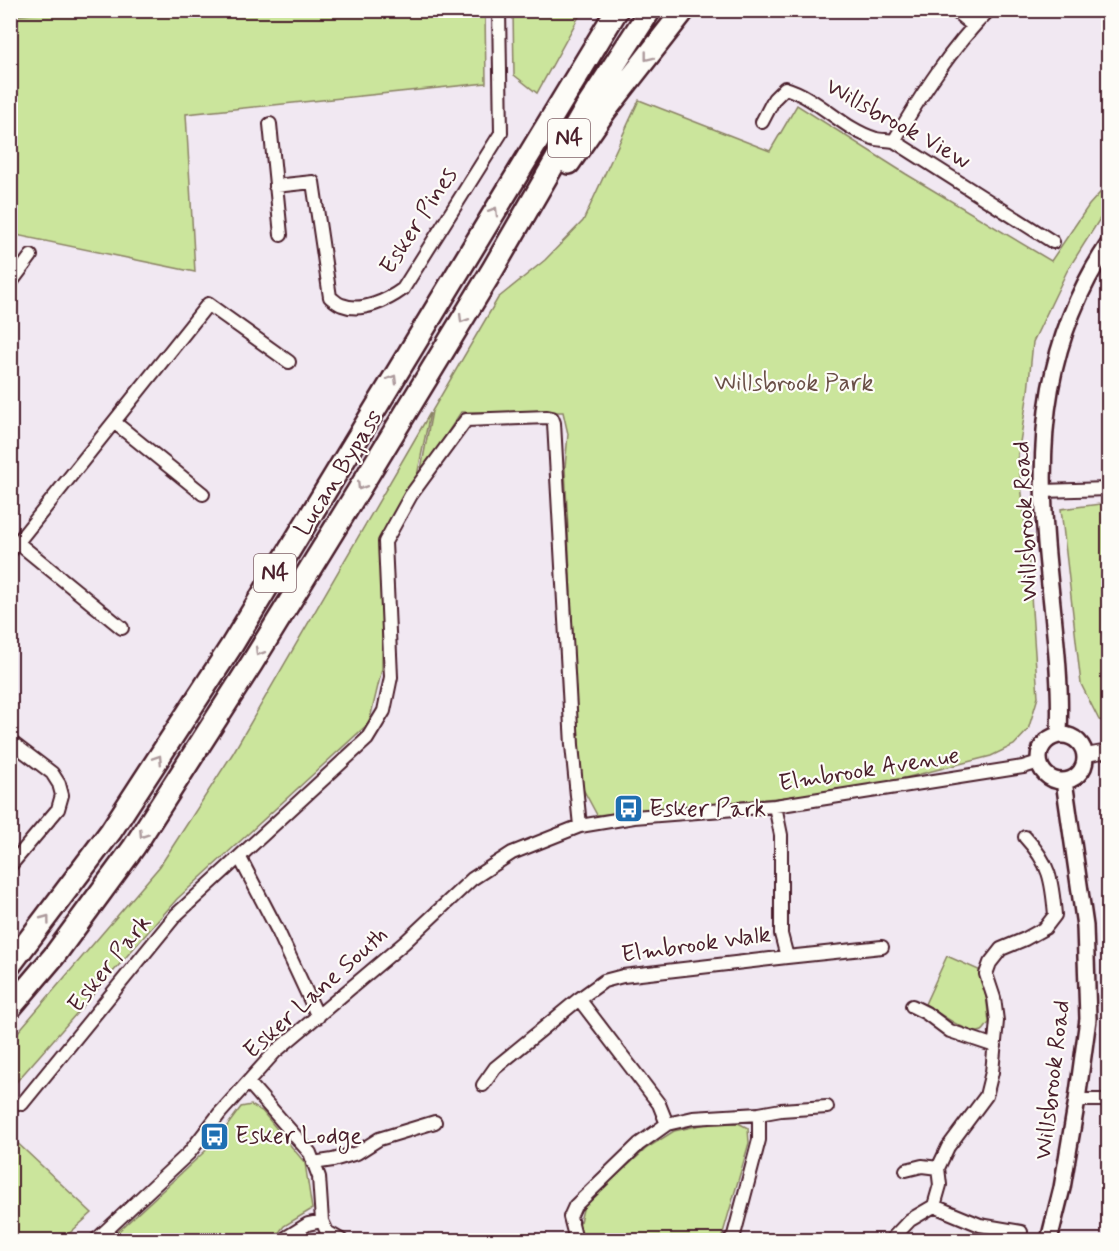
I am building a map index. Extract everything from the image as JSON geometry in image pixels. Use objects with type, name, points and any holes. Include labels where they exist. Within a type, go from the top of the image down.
[{"type":"highway","points":[[519,169],[602,10]]},
{"type":"highway","name":"Lucan Bypass","points":[[10,965],[111,831],[232,645],[617,10]]},
{"type":"highway","name":"Lucan Bypass","points":[[10,1008],[54,956],[134,847],[252,663],[493,269],[585,110],[650,10]]},
{"type":"highway","points":[[493,269],[605,111],[684,10]]},
{"type":"street","name":"Esker Pines","points":[[275,186],[313,182],[330,297],[343,306],[358,307],[390,298],[403,289],[501,133],[499,10]]},
{"type":"street","points":[[954,10],[973,26]]},
{"type":"street","points":[[894,141],[953,50],[989,10]]},
{"type":"street","name":"Willsbrook View","points":[[762,122],[774,99],[785,88],[800,92],[859,131],[876,139],[894,141],[1053,242]]},
{"type":"street","points":[[270,124],[280,234]]},
{"type":"street","name":"Willsbrook Road","points":[[1059,734],[1057,650],[1042,491],[1046,407],[1057,356],[1071,318],[1108,245]]},
{"type":"street","points":[[10,284],[31,256]]},
{"type":"street","points":[[122,628],[14,548],[208,304],[289,362]]},
{"type":"street","name":"Esker Park","points":[[21,1104],[176,915],[367,739],[384,711],[391,677],[385,542],[411,495],[466,420],[547,417],[552,418],[554,423],[572,745],[580,826]]},
{"type":"street","points":[[114,422],[203,494]]},
{"type":"street","points":[[1042,491],[1108,489]]},
{"type":"street","points":[[1059,734],[1074,738],[1080,743],[1086,755],[1082,771],[1071,780],[1064,782],[1045,774],[1038,754],[1046,741],[1059,734]]},
{"type":"street","points":[[10,741],[52,773],[59,784],[62,795],[58,809],[10,866]]},
{"type":"street","points":[[1086,755],[1108,751]]},
{"type":"street","name":"Elmbrook Avenue","points":[[597,823],[634,817],[775,806],[1023,767],[1039,762]]},
{"type":"street","name":"Willsbrook Road","points":[[1049,1240],[1062,1188],[1088,1018],[1085,926],[1064,782]]},
{"type":"street","name":"Elmbrook Walk","points":[[483,1085],[495,1068],[604,981],[623,976],[786,957],[781,934],[781,835],[775,806]]},
{"type":"street","name":"Esker Lane South","points":[[96,1240],[189,1153],[220,1113],[275,1052],[404,943],[472,879],[512,853],[580,826],[597,823]]},
{"type":"street","points":[[891,1240],[910,1221],[934,1206],[940,1185],[938,1168],[948,1147],[986,1096],[992,1072],[997,1022],[994,998],[986,974],[990,963],[1001,949],[1045,928],[1055,915],[1052,883],[1036,849],[1025,837]]},
{"type":"street","points":[[240,858],[278,931],[318,1017]]},
{"type":"street","points":[[786,957],[882,947]]},
{"type":"street","points":[[579,999],[659,1104],[667,1124]]},
{"type":"street","points":[[912,1006],[926,1013],[950,1031],[995,1046]]},
{"type":"street","points":[[248,1082],[310,1153],[319,1177],[322,1221],[327,1232],[341,1240]]},
{"type":"street","points":[[1077,1100],[1108,1100]]},
{"type":"street","points":[[576,1240],[570,1217],[575,1206],[639,1144],[667,1124],[693,1118],[827,1107]]},
{"type":"street","points":[[730,1240],[734,1235],[759,1140],[759,1114]]},
{"type":"street","points":[[313,1163],[357,1153],[379,1139],[435,1122]]},
{"type":"street","points":[[906,1170],[922,1166],[938,1168]]},
{"type":"street","points":[[934,1206],[980,1225],[1021,1232]]},
{"type":"street","points":[[285,1240],[308,1224],[322,1221]]},
{"type":"green space","points":[[66,11],[485,11],[486,83],[186,114],[195,272],[11,234],[11,16]]},
{"type":"green space","points":[[513,11],[582,11],[537,93],[514,75]]},
{"type":"green space","name":"Willsbrook Park","points":[[639,100],[770,151],[797,105],[1051,261],[1089,205],[1108,184],[1108,206],[1067,271],[1033,342],[1018,455],[1028,552],[1038,697],[1028,730],[1014,745],[991,756],[889,782],[788,797],[597,815],[582,787],[565,467],[568,434],[563,412],[461,412],[420,475],[432,411],[498,298],[545,260],[583,221]]},
{"type":"green space","points":[[430,413],[417,476],[382,541],[382,669],[369,723],[177,899],[11,1088],[11,1040],[160,866],[233,753]]},
{"type":"green space","points":[[1108,503],[1108,723],[1099,720],[1081,684],[1061,509]]},
{"type":"green space","points":[[947,956],[981,971],[989,1023],[982,1031],[977,1032],[962,1027],[925,1004]]},
{"type":"green space","points":[[251,1105],[262,1111],[305,1163],[312,1209],[284,1226],[273,1240],[146,1240],[138,1236],[109,1240],[216,1141],[241,1107]]},
{"type":"green space","points":[[738,1123],[748,1128],[749,1143],[721,1240],[583,1240],[579,1226],[584,1205],[647,1148],[674,1131],[706,1124]]},
{"type":"green space","points":[[10,1136],[92,1213],[62,1240],[11,1240]]},
{"type":"place","name":"Esker Park","points":[[628,809]]},
{"type":"place","name":"Esker Lodge","points":[[214,1136]]}]
